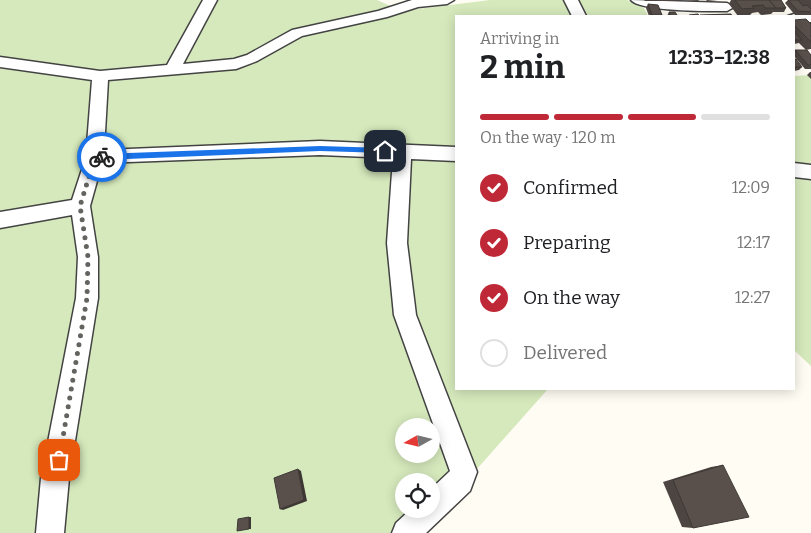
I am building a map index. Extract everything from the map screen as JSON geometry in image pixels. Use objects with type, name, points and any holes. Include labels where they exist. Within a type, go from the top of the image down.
[{"type":"street","points":[[172,70],[210,0]]},
{"type":"street","points":[[383,0],[398,8]]},
{"type":"street","points":[[0,62],[100,76],[236,64],[252,58],[297,33],[382,14],[417,1],[447,0]]},
{"type":"street","points":[[571,0],[578,15]]},
{"type":"street","points":[[638,0],[649,4],[728,8]]},
{"type":"street","points":[[795,18],[811,18]]},
{"type":"street","points":[[50,533],[56,478],[87,298],[88,257],[80,206],[95,157],[100,76]]},
{"type":"street","points":[[95,157],[320,148],[455,154]]},
{"type":"street","points":[[402,151],[397,243],[405,315],[464,472],[460,481],[440,500]]},
{"type":"street","points":[[795,170],[811,172]]},
{"type":"street","points":[[0,220],[80,206]]},
{"type":"street","points":[[406,533],[422,518]]},
{"type":"green space","points":[[0,0],[377,0],[402,11],[490,0],[627,0],[644,8],[648,15],[455,15],[455,390],[547,390],[468,479],[440,503],[440,473],[395,473],[395,518],[422,518],[404,533],[0,533]]},
{"type":"green space","points":[[811,75],[811,366],[795,351],[795,76]]},
{"type":"building","points":[[735,0],[769,0],[776,8],[765,8],[763,5],[742,9]]},
{"type":"building","points":[[769,0],[781,0],[786,8],[776,8]]},
{"type":"building","points":[[788,0],[798,0],[803,6],[807,5],[811,12],[798,11]]},
{"type":"building","points":[[648,4],[658,5],[662,15],[652,15]]},
{"type":"building","points":[[669,12],[675,12],[677,15],[670,15]]},
{"type":"building","points":[[731,14],[732,15],[700,15]]},
{"type":"building","points":[[806,19],[811,24],[811,42],[795,26],[795,20]]},
{"type":"building","points":[[795,33],[802,40],[795,40]]},
{"type":"building","points":[[795,50],[807,50],[811,55],[811,65],[808,65]]},
{"type":"building","points":[[795,59],[796,59],[802,67],[795,67]]},
{"type":"building","points":[[723,465],[749,517],[693,528],[673,480]]},
{"type":"building","points":[[298,469],[304,500],[280,509],[274,478]]},
{"type":"building","points":[[249,517],[249,529],[237,531],[238,519]]},
{"type":"way so far","points":[[59,460],[87,298],[88,257],[80,206],[95,157],[102,157]]},
{"type":"route","points":[[102,157],[320,148],[385,151]]}]
